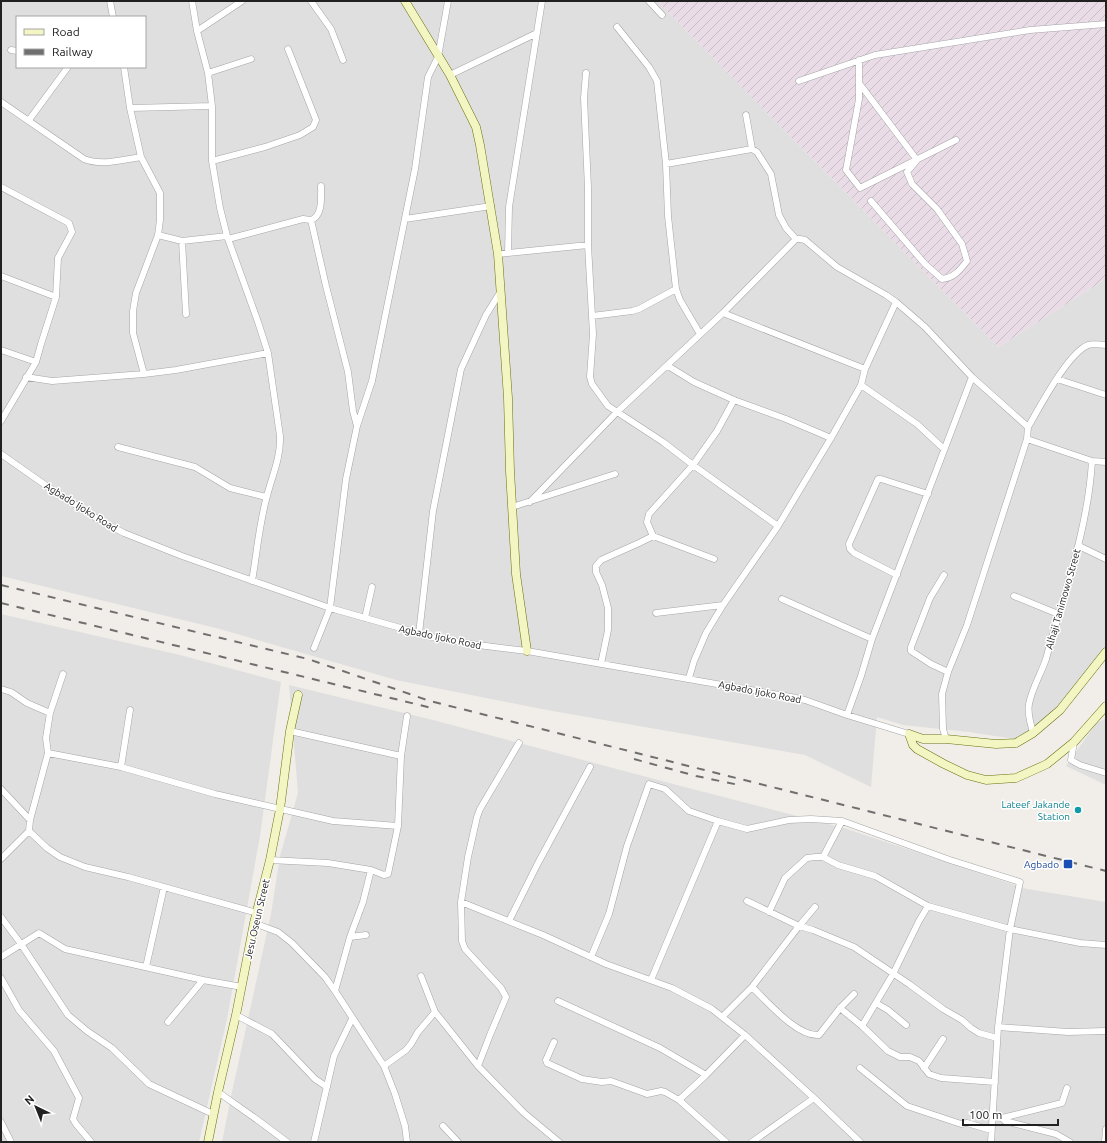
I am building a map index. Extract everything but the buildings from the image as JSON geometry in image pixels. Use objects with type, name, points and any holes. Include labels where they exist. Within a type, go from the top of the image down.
[{"type":"main road","points":[[405,1],[450,76],[476,127],[478,135],[498,254],[508,398],[516,574],[527,651]]},
{"type":"main road","name":"Agbado Ijoko Road","points":[[909,734],[923,739],[946,739],[996,744],[1016,743],[1033,734],[1060,710],[1104,657]]},
{"type":"main road","name":"Jesu Oseun Street","points":[[208,1142],[242,987],[254,923],[270,860],[280,809],[290,731],[298,695]]},
{"type":"main road","points":[[909,734],[913,745],[917,749],[961,772],[986,780],[1016,778],[1047,764],[1074,742],[1106,706]]},
{"type":"street","points":[[110,1],[113,16]]},
{"type":"street","points":[[192,1],[197,30],[208,74],[212,106],[212,161],[227,237],[268,353],[280,447],[266,497],[252,582]]},
{"type":"street","points":[[197,30],[242,1]]},
{"type":"street","points":[[311,1],[331,29],[343,60]]},
{"type":"street","points":[[314,648],[330,608],[346,479],[357,426],[372,381],[415,169],[428,77],[438,57],[448,1]]},
{"type":"street","points":[[508,253],[509,207],[542,1]]},
{"type":"street","points":[[649,1],[662,15]]},
{"type":"street","points":[[799,81],[875,55],[1030,30],[1106,24]]},
{"type":"street","points":[[617,27],[649,67],[657,81],[666,164],[668,216],[676,289],[680,300],[700,334]]},
{"type":"street","points":[[450,76],[538,33]]},
{"type":"street","points":[[212,161],[265,147],[300,135],[313,127],[316,120],[288,49]]},
{"type":"street","points":[[208,74],[251,59]]},
{"type":"street","points":[[858,60],[859,99],[846,170],[860,188],[956,140]]},
{"type":"street","points":[[29,120],[67,68]]},
{"type":"street","points":[[124,68],[130,108],[140,157],[160,193],[160,220],[158,236],[136,293],[133,311],[133,333],[144,374]]},
{"type":"street","points":[[586,73],[584,98],[588,188],[588,245],[593,334],[590,377],[602,399],[608,406],[663,442],[693,466],[778,526]]},
{"type":"street","points":[[859,82],[917,160]]},
{"type":"street","points":[[1,102],[84,159],[91,162],[100,163],[140,157]]},
{"type":"street","points":[[130,108],[212,106]]},
{"type":"street","points":[[746,115],[752,149]]},
{"type":"street","points":[[666,164],[752,149],[757,152],[771,174],[779,215],[786,228],[796,239],[805,240],[837,267],[896,302],[925,327],[972,377],[1028,427]]},
{"type":"street","points":[[871,201],[925,264],[942,279],[947,279],[958,273],[967,261],[962,244],[937,209],[912,184],[907,172],[917,160]]},
{"type":"street","points":[[158,236],[182,241],[227,237],[303,219],[311,220],[316,218],[318,214],[321,186]]},
{"type":"street","points":[[1,187],[69,223],[72,232],[58,258],[56,297],[36,362],[1,420]]},
{"type":"street","points":[[405,219],[491,206]]},
{"type":"street","points":[[311,220],[347,367],[353,411],[357,426]]},
{"type":"street","points":[[530,502],[618,412],[723,313],[796,239]]},
{"type":"street","points":[[182,241],[186,314]]},
{"type":"street","points":[[498,254],[588,245]]},
{"type":"street","points":[[1,276],[56,297]]},
{"type":"street","points":[[592,316],[639,309],[676,289]]},
{"type":"street","points":[[419,634],[433,511],[461,369],[486,315],[501,291]]},
{"type":"street","points":[[689,678],[694,661],[706,633],[778,526],[861,385],[865,369],[896,302]]},
{"type":"street","points":[[723,313],[865,369]]},
{"type":"street","points":[[946,739],[943,728],[942,694],[948,672],[967,625],[1027,439],[1028,427],[1072,357],[1086,346],[1092,344],[1106,345]]},
{"type":"street","points":[[1,350],[36,362]]},
{"type":"street","points":[[26,377],[52,381],[144,374],[176,370],[268,353]]},
{"type":"street","points":[[668,366],[694,382],[734,400],[830,438]]},
{"type":"street","points":[[847,715],[872,639],[972,377]]},
{"type":"street","points":[[1057,379],[1106,395]]},
{"type":"street","points":[[861,385],[916,424],[944,449]]},
{"type":"street","points":[[714,559],[652,536],[646,522],[649,514],[693,466],[717,430],[734,400]]},
{"type":"street","points":[[1027,439],[1092,461],[1106,462]]},
{"type":"street","points":[[118,447],[195,467],[230,488],[266,497]]},
{"type":"street","name":"Agbado Ijoko Road","points":[[1,454],[51,489],[118,530],[252,582],[330,608],[419,634],[478,645],[527,651],[689,678],[805,700],[847,715],[909,734]]},
{"type":"street","name":"Alhaji Tanimowo Street","points":[[1033,734],[1028,713],[1028,705],[1045,661],[1079,546],[1091,485],[1092,461]]},
{"type":"street","points":[[512,507],[615,474]]},
{"type":"street","points":[[897,575],[854,553],[850,549],[849,544],[878,479],[928,494]]},
{"type":"street","points":[[601,664],[608,630],[608,608],[602,585],[596,572],[596,566],[601,560],[652,536]]},
{"type":"street","points":[[1079,546],[1106,559]]},
{"type":"street","points":[[944,575],[930,598],[911,647],[911,651],[931,664],[948,672]]},
{"type":"street","points":[[365,618],[372,587]]},
{"type":"street","points":[[1014,596],[1058,614]]},
{"type":"street","points":[[782,599],[872,639]]},
{"type":"street","points":[[656,613],[723,606]]},
{"type":"street","points":[[1,859],[29,831],[30,820],[48,753],[46,738],[50,713],[63,674]]},
{"type":"street","points":[[1,690],[11,692],[27,703],[50,713]]},
{"type":"street","points":[[121,767],[130,710]]},
{"type":"street","points":[[270,860],[328,863],[371,870],[384,875],[388,874],[398,826],[401,756],[407,716]]},
{"type":"street","points":[[290,731],[401,756]]},
{"type":"street","points":[[478,1066],[506,997],[501,988],[464,949],[462,941],[460,902],[468,858],[480,809],[519,742]]},
{"type":"street","points":[[1074,742],[1071,760],[1080,765],[1106,773]]},
{"type":"street","points":[[48,753],[121,767],[214,794],[333,821],[398,826]]},
{"type":"street","points":[[509,921],[536,865],[590,767]]},
{"type":"street","points":[[591,957],[610,914],[627,846],[649,784],[666,789],[689,811],[747,829],[789,820],[812,819],[842,822],[950,860],[1020,882],[1010,929],[998,1027],[991,1142]]},
{"type":"street","points":[[1,789],[30,820]]},
{"type":"street","points":[[651,980],[718,821]]},
{"type":"street","points":[[823,857],[842,822]]},
{"type":"street","points":[[29,831],[48,848],[60,856],[98,871],[128,877],[257,913]]},
{"type":"street","points":[[769,912],[785,878],[807,858],[823,857],[838,866],[875,876],[928,906],[1010,929],[1080,943],[1106,945]]},
{"type":"street","points":[[335,991],[350,937],[363,902],[371,870]]},
{"type":"street","points":[[146,967],[164,887]]},
{"type":"street","points":[[748,901],[798,926],[813,930],[854,947],[943,1009],[962,1020],[971,1028],[979,1033],[997,1038]]},
{"type":"street","points":[[460,902],[543,935],[591,957],[672,988],[712,1009],[745,1035],[860,1142]]},
{"type":"street","points":[[862,1026],[893,974],[928,906]]},
{"type":"street","points":[[722,1017],[752,987],[798,926],[815,908]]},
{"type":"street","points":[[1,917],[21,944],[68,1015],[87,1031],[112,1048],[149,1084],[213,1114]]},
{"type":"street","points":[[254,923],[278,932],[292,943],[325,978],[335,991],[384,1066],[405,1126],[407,1142]]},
{"type":"street","points":[[1,958],[39,932],[65,949],[203,980],[242,987]]},
{"type":"street","points":[[350,937],[366,935]]},
{"type":"street","points":[[420,976],[435,1012],[478,1066],[524,1113],[559,1142]]},
{"type":"street","points":[[1,978],[19,1010],[54,1051],[79,1098],[73,1119],[91,1142]]},
{"type":"street","points":[[168,1022],[203,980]]},
{"type":"street","points":[[752,987],[796,1028],[813,1035],[819,1034],[840,1008],[854,994]]},
{"type":"street","points":[[558,1001],[660,1048],[706,1075]]},
{"type":"street","points":[[876,1003],[888,1010],[906,1025]]},
{"type":"street","points":[[840,1008],[862,1026],[888,1051],[900,1057],[910,1057],[919,1061],[929,1074],[942,1078],[995,1082]]},
{"type":"street","points":[[384,1066],[406,1050],[418,1032],[435,1012]]},
{"type":"street","points":[[236,1015],[272,1034],[315,1079],[327,1087]]},
{"type":"street","points":[[314,1142],[334,1056],[352,1019]]},
{"type":"street","points":[[998,1027],[1068,1032],[1106,1031]]},
{"type":"street","points":[[679,1100],[745,1035]]},
{"type":"street","points":[[924,1068],[943,1039]]},
{"type":"street","points":[[554,1042],[546,1060],[547,1063],[582,1079],[602,1082],[611,1081],[647,1094],[653,1094],[661,1091],[665,1092],[679,1100],[726,1142]]},
{"type":"street","points":[[860,1068],[907,1106],[961,1124],[967,1123],[991,1130]]},
{"type":"street","points":[[993,1117],[1002,1118],[1062,1103],[1067,1088]]},
{"type":"street","points":[[218,1092],[286,1142]]},
{"type":"street","points":[[752,1142],[814,1098]]},
{"type":"street","points":[[1002,1118],[1005,1121],[1056,1134],[1070,1142]]},
{"type":"street","points":[[1,1122],[10,1140],[3,1142]]},
{"type":"street","points":[[443,1126],[458,1142]]},
{"type":"street","points":[[1105,1142],[1106,1130]]},
{"type":"shaded area","points":[[1,1],[657,1],[998,347],[1106,279],[1106,650],[1040,729],[1014,739],[969,732],[903,725],[877,717],[871,787],[805,755],[547,710],[396,680],[216,628],[1,576]]},
{"type":"shaded area","points":[[657,1],[1106,1],[1106,279],[998,347]]},
{"type":"shaded area","points":[[1,614],[180,655],[281,682],[260,836],[227,1019],[199,1142],[1,1142]]},
{"type":"shaded area","points":[[289,685],[433,720],[844,828],[1027,889],[1106,902],[1106,1142],[222,1142],[271,914],[280,856],[298,793]]},
{"type":"shaded area","points":[[1106,719],[1106,785],[1066,766],[1097,722]]},
{"type":"railway","points":[[1,585],[308,659],[430,701],[1106,871]]},
{"type":"railway","points":[[1,603],[436,709]]},
{"type":"railway","points":[[634,759],[696,776],[739,785]]},
{"type":"place","name":"Lateef Jakande Station","points":[[1078,810]]},
{"type":"place","name":"Agbado","points":[[1068,864]]}]
